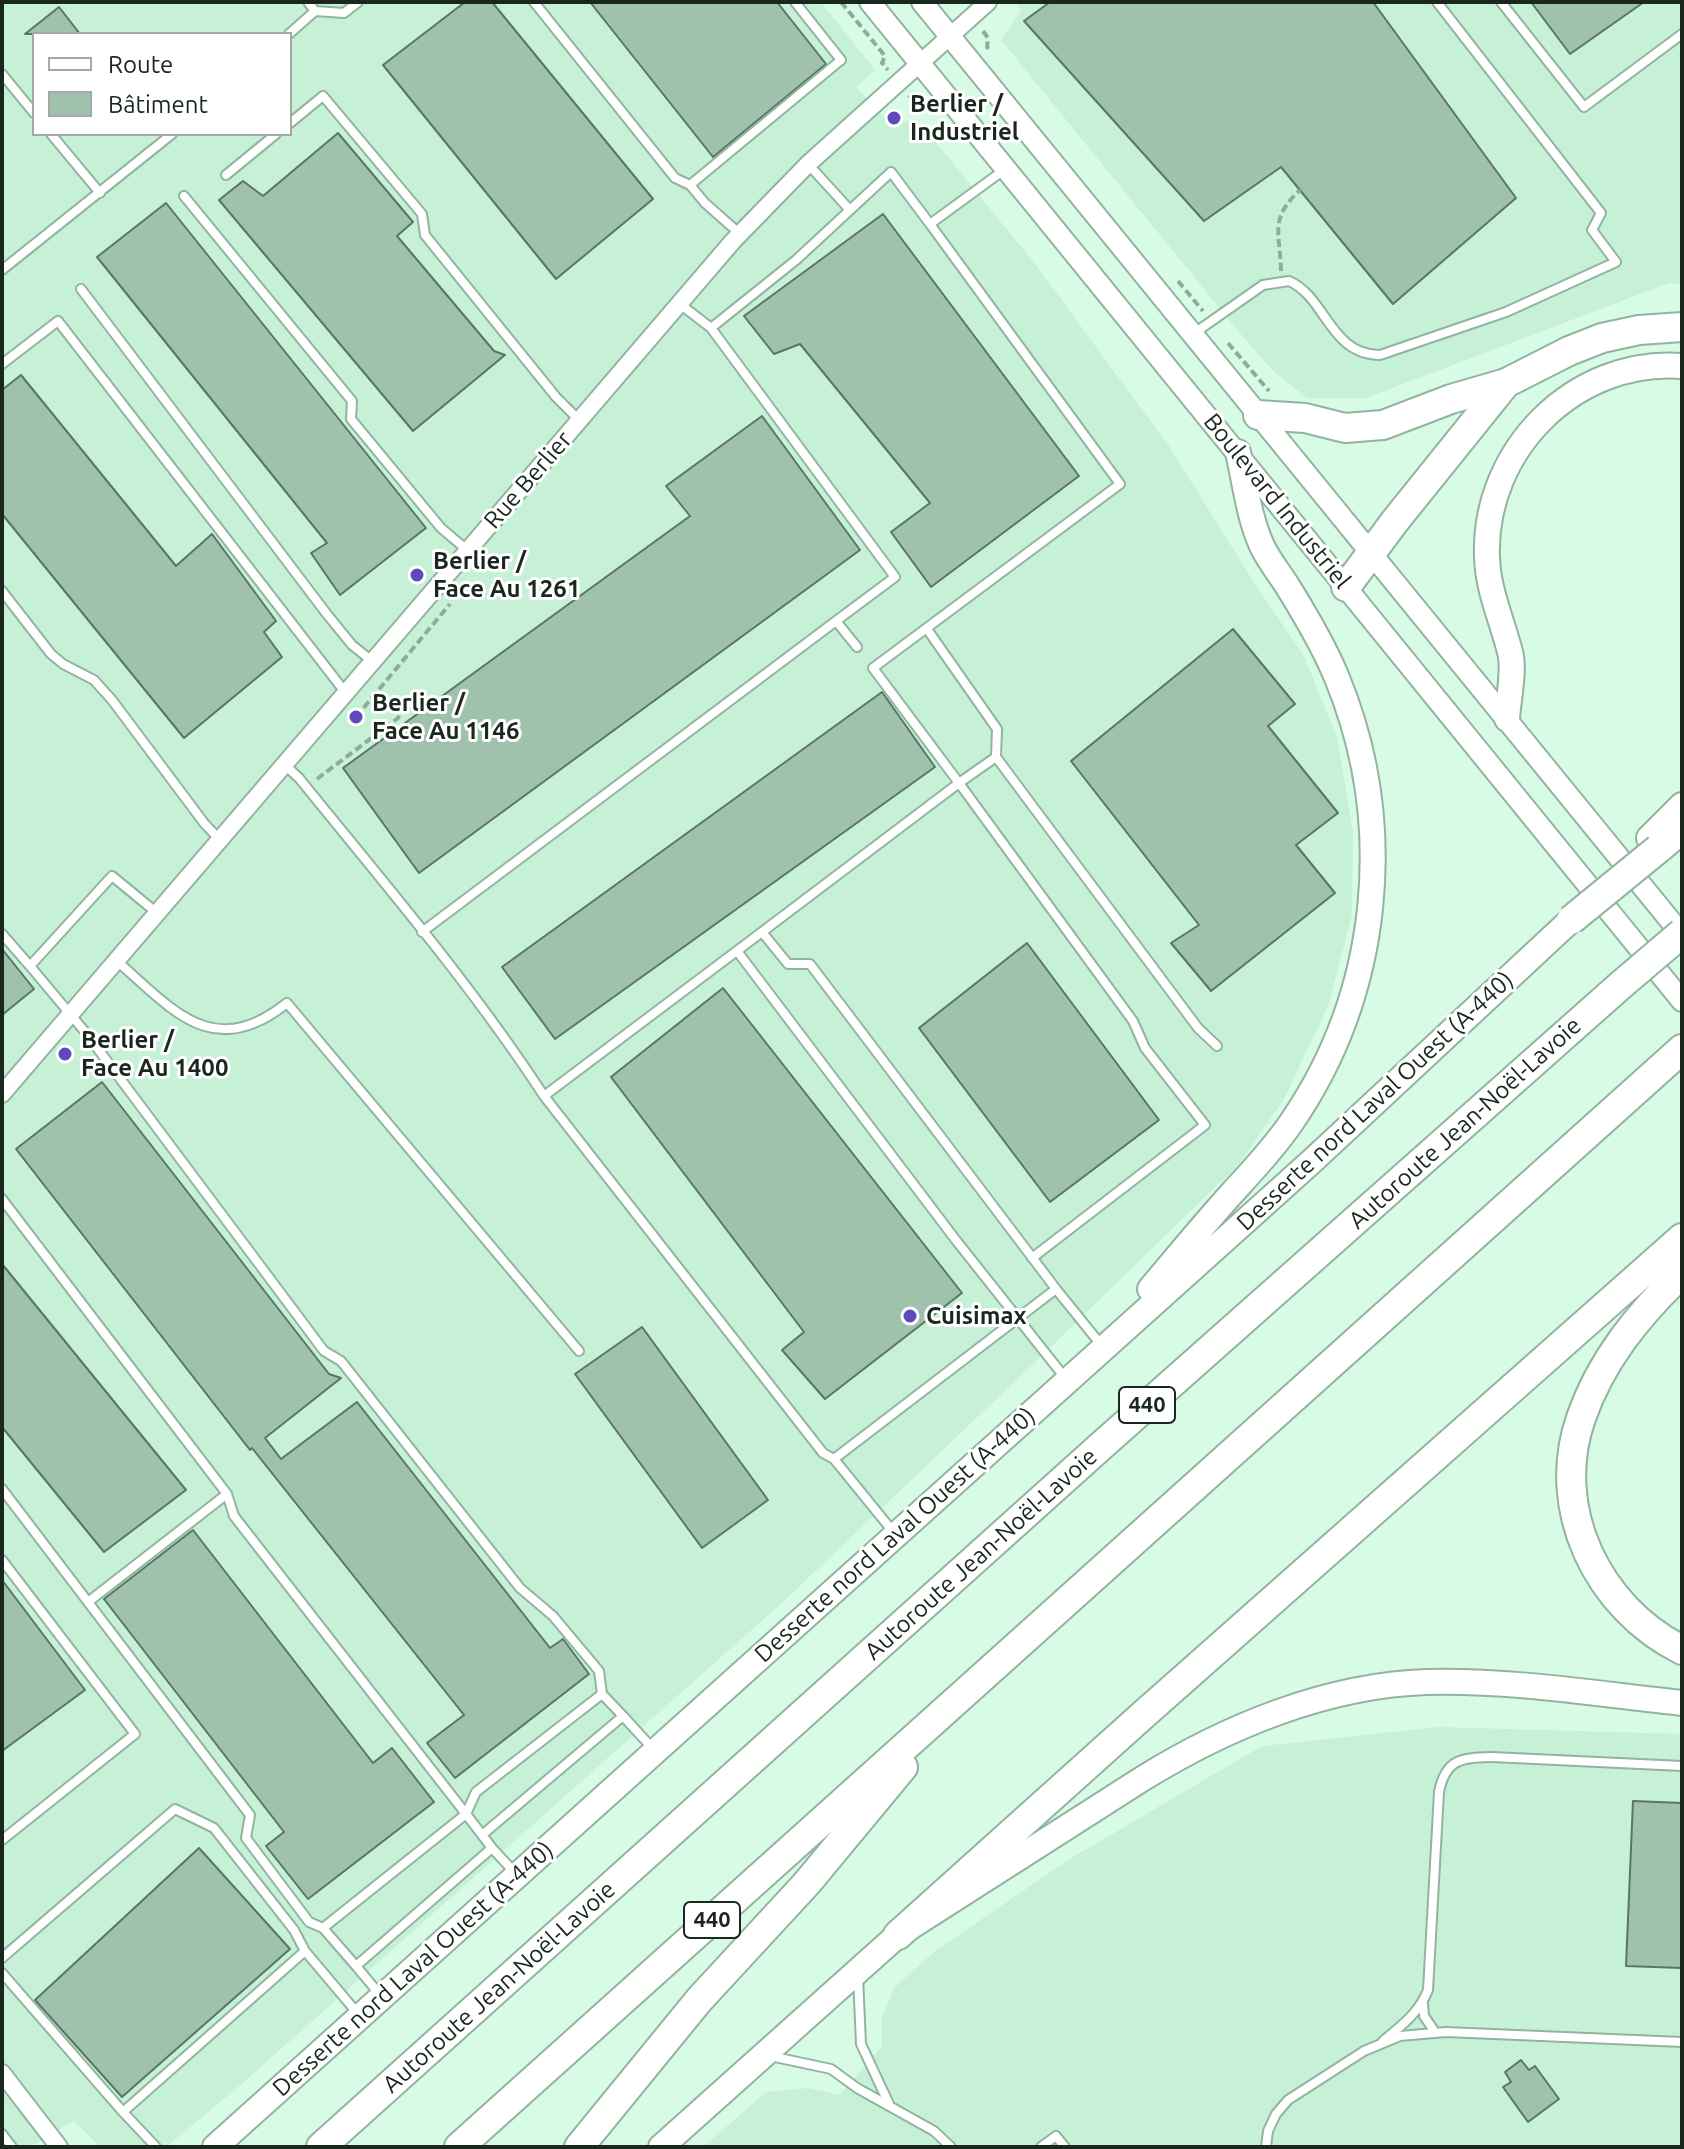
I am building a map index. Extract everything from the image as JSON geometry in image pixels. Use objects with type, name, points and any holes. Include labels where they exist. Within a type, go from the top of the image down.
[{"type":"highway","points":[[1258,415],[1305,418],[1333,426],[1364,428],[1383,425],[1451,399],[1506,383],[1602,338],[1639,330],[1682,327]]},
{"type":"highway","points":[[1346,587],[1506,383]]},
{"type":"highway","points":[[1571,920],[1653,844],[1682,829]]},
{"type":"highway","name":"Autoroute Jean-Noël-Lavoie","points":[[321,2147],[1101,1446],[1682,934]]},
{"type":"highway","name":"440","points":[[459,2147],[1680,1051]]},
{"type":"highway","points":[[898,1935],[1682,1238]]},
{"type":"highway","points":[[1682,1273],[1636,1321],[1600,1374],[1580,1420],[1572,1469],[1579,1530],[1594,1568],[1621,1606],[1637,1621],[1682,1650]]},
{"type":"highway","points":[[579,2147],[693,2007],[807,1883],[964,1693]]},
{"type":"main road","points":[[1507,719],[1511,655],[1493,599],[1487,570],[1487,546],[1492,505],[1508,462],[1536,424],[1576,391],[1623,372],[1658,366],[1682,366]]},
{"type":"main road","points":[[1097,1352],[1270,1151],[1304,1104],[1345,1018],[1369,923],[1373,831],[1366,776],[1355,728],[1327,654],[1261,545],[1238,452]]},
{"type":"main road","points":[[1653,844],[1682,805]]},
{"type":"main road","name":"Desserte nord Laval Ouest (A-440)","points":[[215,2147],[1311,1162],[1571,920]]},
{"type":"main road","points":[[661,2147],[898,1935],[1171,1761],[1240,1728],[1326,1698],[1389,1686],[1474,1682],[1682,1703]]},
{"type":"street","name":"Boulevard Industriel","points":[[870,2],[1682,1001]]},
{"type":"street","name":"Boulevard Industriel","points":[[922,2],[1682,934]]},
{"type":"street","name":"Rue Berlier","points":[[2,1094],[740,234],[808,164],[988,2]]},
{"type":"street","points":[[2,2073],[59,2147]]},
{"type":"lane","points":[[308,2],[315,11]]},
{"type":"lane","points":[[291,32],[315,11],[344,13],[358,2]]},
{"type":"lane","points":[[534,2],[675,178],[690,185],[740,234]]},
{"type":"lane","points":[[690,185],[841,60],[795,2]]},
{"type":"lane","points":[[1193,335],[1263,285],[1281,281],[1297,284],[1346,343],[1364,353],[1380,355],[1506,312],[1616,262],[1592,230],[1601,213],[1437,2]]},
{"type":"lane","points":[[1501,2],[1584,107],[1682,34]]},
{"type":"lane","points":[[2,74],[32,111]]},
{"type":"lane","points":[[292,121],[323,96],[422,214],[425,235],[556,397],[579,420]]},
{"type":"lane","points":[[53,136],[100,193]]},
{"type":"lane","points":[[2,270],[170,136]]},
{"type":"lane","points":[[226,175],[274,136]]},
{"type":"lane","points":[[808,164],[850,210]]},
{"type":"lane","points":[[930,224],[1006,168]]},
{"type":"lane","points":[[711,328],[796,260],[891,172],[1120,484],[873,668],[1133,1021],[1145,1048],[1205,1125],[1032,1258]]},
{"type":"lane","points":[[184,196],[352,401],[351,419],[441,528],[467,550]]},
{"type":"lane","points":[[81,289],[326,613],[352,645],[372,661]]},
{"type":"lane","points":[[422,932],[895,577],[711,328],[679,304]]},
{"type":"lane","points":[[2,364],[58,321],[345,692]]},
{"type":"lane","points":[[2,591],[51,654],[94,680],[112,700],[220,840]]},
{"type":"lane","points":[[836,621],[857,647]]},
{"type":"lane","points":[[927,629],[997,729],[996,757],[1198,1028],[1217,1046]]},
{"type":"lane","points":[[544,1096],[996,757]]},
{"type":"lane","points":[[284,764],[306,787],[511,1045],[544,1096],[823,1453],[834,1459],[895,1535]]},
{"type":"lane","points":[[30,966],[112,876],[157,913]]},
{"type":"lane","points":[[762,932],[788,964],[810,964],[1056,1289],[1097,1352]]},
{"type":"lane","points":[[2,934],[86,1033],[324,1351],[341,1361],[520,1588],[553,1616],[599,1671],[602,1694],[655,1751]]},
{"type":"lane","points":[[737,951],[1067,1380]]},
{"type":"lane","points":[[116,960],[183,1017],[215,1030],[226,1031],[258,1022],[287,1003],[579,1351]]},
{"type":"lane","points":[[2,1199],[227,1494],[234,1516],[492,1848],[517,1875]]},
{"type":"lane","points":[[834,1459],[1056,1289]]},
{"type":"lane","points":[[2,1489],[250,1815],[246,1838],[309,1922],[323,1928],[382,1996]]},
{"type":"lane","points":[[88,1602],[227,1494]]},
{"type":"lane","points":[[2,1560],[135,1734],[2,1840]]},
{"type":"lane","points":[[323,1928],[466,1814],[476,1792],[602,1694]]},
{"type":"lane","points":[[482,1835],[623,1716]]},
{"type":"lane","points":[[1266,2147],[1272,2122],[1288,2100],[1383,2041],[1412,2017],[1423,2003],[1431,1966],[1439,1792],[1447,1768],[1468,1758],[1492,1757],[1682,1766]]},
{"type":"lane","points":[[2,1958],[175,1809],[214,1828],[294,1930],[305,1951],[360,2015]]},
{"type":"lane","points":[[356,1966],[492,1848]]},
{"type":"lane","points":[[123,2112],[305,1951]]},
{"type":"lane","points":[[858,1971],[861,2044],[890,2105]]},
{"type":"lane","points":[[2,1973],[156,2147]]},
{"type":"lane","points":[[1423,2003],[1424,2016],[1435,2032]]},
{"type":"lane","points":[[1383,2041],[1435,2032],[1682,2042]]},
{"type":"lane","points":[[765,2055],[831,2069],[857,2088],[934,2131],[951,2147]]},
{"type":"lane","points":[[2,2134],[12,2147]]},
{"type":"lane","points":[[1041,2147],[1056,2136],[1065,2147]]},
{"type":"path","points":[[841,2],[885,56],[882,63]]},
{"type":"path","points":[[1281,281],[1279,214],[1300,190]]},
{"type":"path","points":[[1200,308],[1246,365]]},
{"type":"path","points":[[356,717],[450,604]]},
{"type":"path","points":[[318,778],[398,718],[415,695]]},
{"type":"shaded area","points":[[2,2],[821,2],[875,70],[856,87],[891,124],[915,122],[930,135],[1035,264],[1169,446],[1304,656],[1337,737],[1353,832],[1352,915],[1328,1006],[1284,1099],[1239,1164],[783,1602],[237,2088],[166,2147],[100,2147],[74,2121],[30,2147],[2,2147]]},
{"type":"shaded area","points":[[1016,2],[1682,2],[1682,284],[1669,283],[1366,398],[1307,398],[1273,371],[1244,338],[1001,40],[1021,11]]},
{"type":"shaded area","points":[[1439,1727],[1682,1734],[1682,2147],[703,2147],[766,2092],[809,2088],[840,2095],[882,2046],[882,2018],[894,1988],[934,1952],[1068,1860],[1262,1746]]},
{"type":"building","points":[[465,2],[492,2],[653,199],[556,279],[383,65]]},
{"type":"building","points":[[590,2],[777,2],[826,64],[713,157]]},
{"type":"building","points":[[1050,2],[1373,2],[1516,198],[1393,304],[1281,167],[1204,221],[1024,21]]},
{"type":"building","points":[[1531,2],[1644,2],[1570,54]]},
{"type":"building","points":[[59,7],[78,32],[32,32],[25,34]]},
{"type":"building","points":[[338,133],[413,222],[397,236],[494,351],[505,355],[413,431],[219,200],[243,181],[263,196]]},
{"type":"building","points":[[166,203],[426,528],[340,595],[311,553],[327,543],[97,257]]},
{"type":"building","points":[[883,214],[1079,476],[931,587],[891,532],[930,503],[800,344],[774,354],[744,316]]},
{"type":"building","points":[[21,375],[176,566],[212,534],[276,621],[264,632],[282,657],[184,738],[2,514],[2,390]]},
{"type":"building","points":[[762,416],[860,550],[419,873],[343,768],[690,516],[666,486]]},
{"type":"building","points":[[1233,629],[1295,704],[1268,726],[1338,813],[1296,845],[1335,893],[1211,991],[1171,943],[1199,925],[1071,761]]},
{"type":"building","points":[[882,692],[935,767],[555,1039],[502,967]]},
{"type":"building","points":[[1027,943],[1159,1120],[1050,1202],[919,1028]]},
{"type":"building","points":[[2,949],[34,989],[2,1015]]},
{"type":"building","points":[[723,988],[962,1293],[825,1399],[782,1350],[804,1332],[611,1077]]},
{"type":"building","points":[[102,1082],[329,1374],[341,1378],[265,1438],[281,1459],[357,1402],[550,1648],[563,1639],[589,1674],[455,1778],[427,1743],[464,1715],[252,1448],[250,1450],[16,1149]]},
{"type":"building","points":[[2,1264],[186,1490],[104,1552],[2,1427]]},
{"type":"building","points":[[642,1327],[768,1500],[702,1548],[575,1374]]},
{"type":"building","points":[[193,1530],[373,1763],[392,1748],[434,1802],[308,1899],[266,1846],[284,1832],[104,1599]]},
{"type":"building","points":[[2,1580],[85,1690],[2,1751]]},
{"type":"building","points":[[1633,1801],[1682,1803],[1682,1968],[1626,1966]]},
{"type":"building","points":[[199,1848],[290,1949],[122,2097],[35,2000]]},
{"type":"building","points":[[1521,2060],[1529,2070],[1535,2066],[1559,2099],[1528,2122],[1503,2087],[1511,2082],[1505,2072]]},
{"type":"place","name":"Berlier / Industriel","points":[[894,118]]},
{"type":"place","name":"Berlier / Face Au 1261","points":[[417,575]]},
{"type":"place","name":"Berlier / Face Au 1146","points":[[356,717]]},
{"type":"place","name":"Berlier / Face Au 1400","points":[[65,1054]]},
{"type":"place","name":"Cuisimax","points":[[910,1316]]}]
